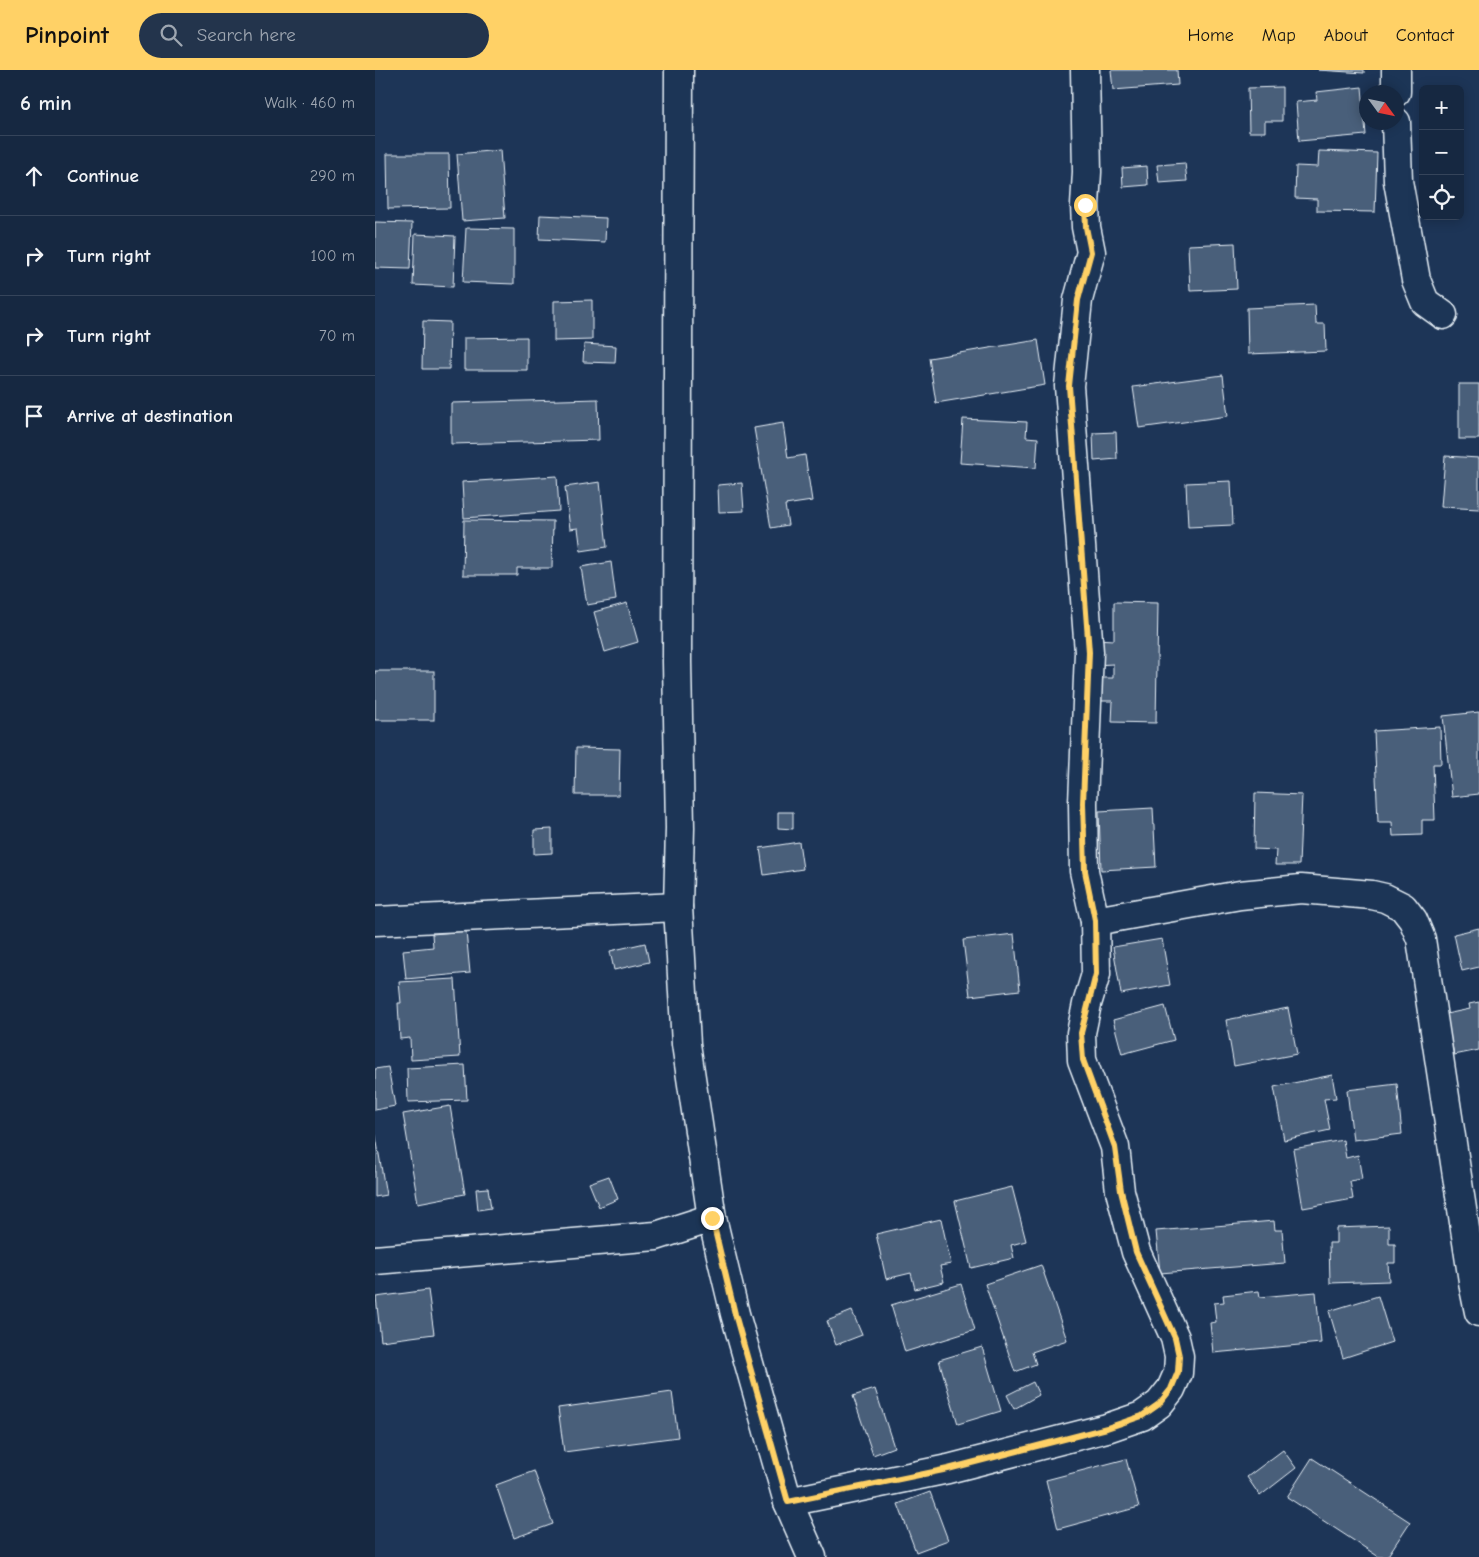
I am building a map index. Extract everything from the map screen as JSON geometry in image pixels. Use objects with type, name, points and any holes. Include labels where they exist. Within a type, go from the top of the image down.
[{"type":"street","points":[[679,70],[677,662],[680,828],[678,907],[686,1044],[712,1218],[735,1314],[788,1502],[812,1557]]},
{"type":"street","points":[[788,1502],[948,1469],[1107,1428],[1142,1416],[1159,1404],[1171,1389],[1178,1372],[1179,1356],[1175,1338],[1136,1252],[1121,1191],[1115,1147],[1083,1060],[1081,1033],[1096,974],[1095,920],[1085,871],[1083,803],[1089,652],[1069,386],[1078,300],[1091,252],[1086,227],[1085,205],[1087,172],[1085,70]]},
{"type":"street","points":[[1396,70],[1396,85]]},
{"type":"street","points":[[1396,130],[1398,181],[1416,280],[1425,302],[1443,315]]},
{"type":"street","points":[[1095,920],[1240,895],[1301,889],[1372,895],[1385,898],[1403,907],[1413,920],[1421,939],[1479,1312]]},
{"type":"street","points":[[375,921],[678,907]]},
{"type":"street","points":[[375,1260],[656,1236],[712,1218]]},
{"type":"building","points":[[1111,70],[1177,70],[1178,85],[1113,90]]},
{"type":"building","points":[[1318,70],[1364,70],[1364,73]]},
{"type":"building","points":[[1282,87],[1282,121],[1265,121],[1265,132],[1249,132],[1248,88]]},
{"type":"building","points":[[1359,87],[1359,130],[1366,130],[1366,135],[1299,141],[1296,102],[1317,100],[1316,92]]},
{"type":"building","points":[[500,150],[505,218],[462,221],[457,154]]},
{"type":"building","points":[[1319,151],[1377,153],[1375,212],[1317,211],[1317,199],[1295,198],[1296,166],[1318,167]]},
{"type":"building","points":[[387,154],[449,154],[450,208],[388,209]]},
{"type":"building","points":[[1185,163],[1187,181],[1159,183],[1157,165]]},
{"type":"building","points":[[1147,166],[1148,185],[1123,187],[1122,168]]},
{"type":"building","points":[[540,215],[606,218],[605,242],[539,239]]},
{"type":"building","points":[[375,222],[412,223],[410,269],[375,268]]},
{"type":"building","points":[[466,228],[514,229],[514,284],[463,282]]},
{"type":"building","points":[[415,234],[455,236],[453,287],[413,285]]},
{"type":"building","points":[[1235,243],[1237,289],[1190,291],[1188,245]]},
{"type":"building","points":[[592,300],[592,340],[554,341],[554,301]]},
{"type":"building","points":[[1315,305],[1316,324],[1325,324],[1326,351],[1248,354],[1247,308]]},
{"type":"building","points":[[423,321],[450,322],[449,369],[422,369]]},
{"type":"building","points":[[527,337],[527,370],[464,370],[464,338]]},
{"type":"building","points":[[1038,340],[1045,385],[936,403],[929,358]]},
{"type":"building","points":[[584,344],[616,346],[615,363],[583,362]]},
{"type":"building","points":[[1223,375],[1228,416],[1139,428],[1133,387]]},
{"type":"building","points":[[1459,384],[1479,384],[1479,439],[1459,439]]},
{"type":"building","points":[[598,399],[599,440],[451,444],[451,403]]},
{"type":"building","points":[[963,419],[1027,422],[1026,437],[1038,438],[1036,468],[960,463]]},
{"type":"building","points":[[783,423],[788,458],[805,455],[812,501],[785,505],[788,525],[771,528],[754,428]]},
{"type":"building","points":[[1116,432],[1117,459],[1094,461],[1093,433]]},
{"type":"building","points":[[1445,456],[1479,458],[1479,509],[1441,507]]},
{"type":"building","points":[[557,476],[559,511],[464,518],[462,482]]},
{"type":"building","points":[[1231,481],[1233,525],[1188,527],[1186,483]]},
{"type":"building","points":[[600,482],[607,547],[581,551],[578,528],[570,529],[565,487]]},
{"type":"building","points":[[742,483],[744,511],[719,512],[718,485]]},
{"type":"building","points":[[464,520],[553,521],[552,568],[517,568],[517,575],[463,575]]},
{"type":"building","points":[[611,562],[616,600],[587,605],[581,567]]},
{"type":"building","points":[[1114,602],[1158,603],[1156,723],[1112,722],[1113,701],[1098,701],[1098,678],[1113,678],[1113,664],[1095,665],[1095,639],[1114,640]]},
{"type":"building","points":[[627,603],[638,642],[605,652],[594,612]]},
{"type":"building","points":[[375,671],[434,671],[434,720],[375,720]]},
{"type":"building","points":[[1479,712],[1479,794],[1452,797],[1443,716]]},
{"type":"building","points":[[1440,727],[1441,764],[1433,764],[1435,820],[1422,820],[1422,835],[1393,836],[1392,822],[1378,822],[1374,731]]},
{"type":"building","points":[[576,748],[620,749],[619,795],[575,795]]},
{"type":"building","points":[[1255,793],[1302,795],[1299,865],[1275,865],[1276,850],[1254,849]]},
{"type":"building","points":[[1153,808],[1156,867],[1101,870],[1099,811]]},
{"type":"building","points":[[778,812],[793,812],[793,829],[778,828]]},
{"type":"building","points":[[552,829],[552,853],[534,854],[534,830]]},
{"type":"building","points":[[799,842],[803,869],[764,875],[760,848]]},
{"type":"building","points":[[1479,928],[1479,967],[1462,971],[1454,934]]},
{"type":"building","points":[[466,931],[470,973],[406,979],[403,950],[433,947],[432,934]]},
{"type":"building","points":[[1014,934],[1020,990],[970,996],[963,940]]},
{"type":"building","points":[[1162,939],[1170,985],[1121,994],[1113,947]]},
{"type":"building","points":[[645,943],[649,962],[614,970],[610,951]]},
{"type":"building","points":[[455,979],[460,1057],[411,1060],[410,1038],[400,1039],[398,1003],[401,1003],[399,982]]},
{"type":"building","points":[[1479,1002],[1479,1050],[1454,1055],[1446,1014],[1470,1009],[1469,1004]]},
{"type":"building","points":[[1165,1006],[1174,1040],[1122,1054],[1113,1020]]},
{"type":"building","points":[[1288,1008],[1297,1054],[1234,1066],[1226,1020]]},
{"type":"building","points":[[465,1065],[467,1100],[408,1102],[407,1068]]},
{"type":"building","points":[[388,1067],[395,1106],[375,1110],[375,1069]]},
{"type":"building","points":[[1332,1075],[1336,1098],[1324,1099],[1330,1130],[1284,1140],[1274,1087]]},
{"type":"building","points":[[1397,1084],[1402,1134],[1353,1140],[1347,1090]]},
{"type":"building","points":[[450,1106],[465,1194],[418,1203],[403,1114]]},
{"type":"building","points":[[375,1131],[386,1195],[375,1197]]},
{"type":"building","points":[[1343,1140],[1346,1158],[1358,1155],[1362,1179],[1350,1181],[1353,1199],[1303,1208],[1293,1149]]},
{"type":"building","points":[[609,1176],[618,1199],[599,1207],[589,1183]]},
{"type":"building","points":[[1012,1187],[1026,1241],[1011,1245],[1014,1258],[971,1268],[955,1201]]},
{"type":"building","points":[[488,1188],[491,1208],[478,1210],[476,1189]]},
{"type":"building","points":[[941,1219],[951,1264],[940,1266],[944,1282],[915,1289],[911,1273],[886,1279],[876,1234]]},
{"type":"building","points":[[1274,1221],[1275,1230],[1282,1230],[1285,1263],[1160,1273],[1156,1231]]},
{"type":"building","points":[[1389,1226],[1389,1244],[1395,1244],[1395,1263],[1388,1263],[1389,1281],[1330,1283],[1329,1243],[1336,1243],[1336,1228]]},
{"type":"building","points":[[1041,1265],[1067,1340],[1032,1352],[1036,1364],[1015,1372],[985,1284]]},
{"type":"building","points":[[961,1284],[975,1330],[905,1352],[891,1305]]},
{"type":"building","points":[[428,1290],[434,1334],[381,1341],[376,1297]]},
{"type":"building","points":[[1259,1291],[1260,1297],[1316,1292],[1321,1343],[1213,1353],[1210,1323],[1216,1322],[1214,1303],[1224,1302],[1223,1295]]},
{"type":"building","points":[[1378,1296],[1392,1342],[1343,1358],[1329,1311]]},
{"type":"building","points":[[852,1311],[862,1335],[836,1345],[827,1321]]},
{"type":"building","points":[[982,1347],[1001,1411],[958,1424],[939,1360]]},
{"type":"building","points":[[1033,1382],[1039,1395],[1014,1409],[1007,1395]]},
{"type":"building","points":[[875,1389],[894,1447],[873,1455],[853,1396]]},
{"type":"building","points":[[672,1392],[678,1437],[564,1452],[558,1408]]},
{"type":"building","points":[[1283,1450],[1296,1468],[1260,1496],[1247,1477]]},
{"type":"building","points":[[1312,1458],[1410,1522],[1387,1557],[1379,1557],[1287,1497]]},
{"type":"building","points":[[1126,1459],[1139,1507],[1058,1529],[1046,1480]]},
{"type":"building","points":[[534,1471],[553,1524],[514,1538],[496,1485]]},
{"type":"building","points":[[930,1492],[948,1540],[916,1552],[898,1504]]},
{"type":"route","points":[[712,1218],[735,1314],[788,1502],[948,1469],[1107,1428],[1142,1416],[1159,1404],[1171,1389],[1178,1372],[1179,1356],[1175,1338],[1136,1252],[1121,1191],[1115,1147],[1083,1060],[1081,1033],[1096,974],[1095,920],[1085,871],[1083,803],[1089,652],[1069,386],[1078,300],[1091,252],[1086,227],[1085,205]]}]
